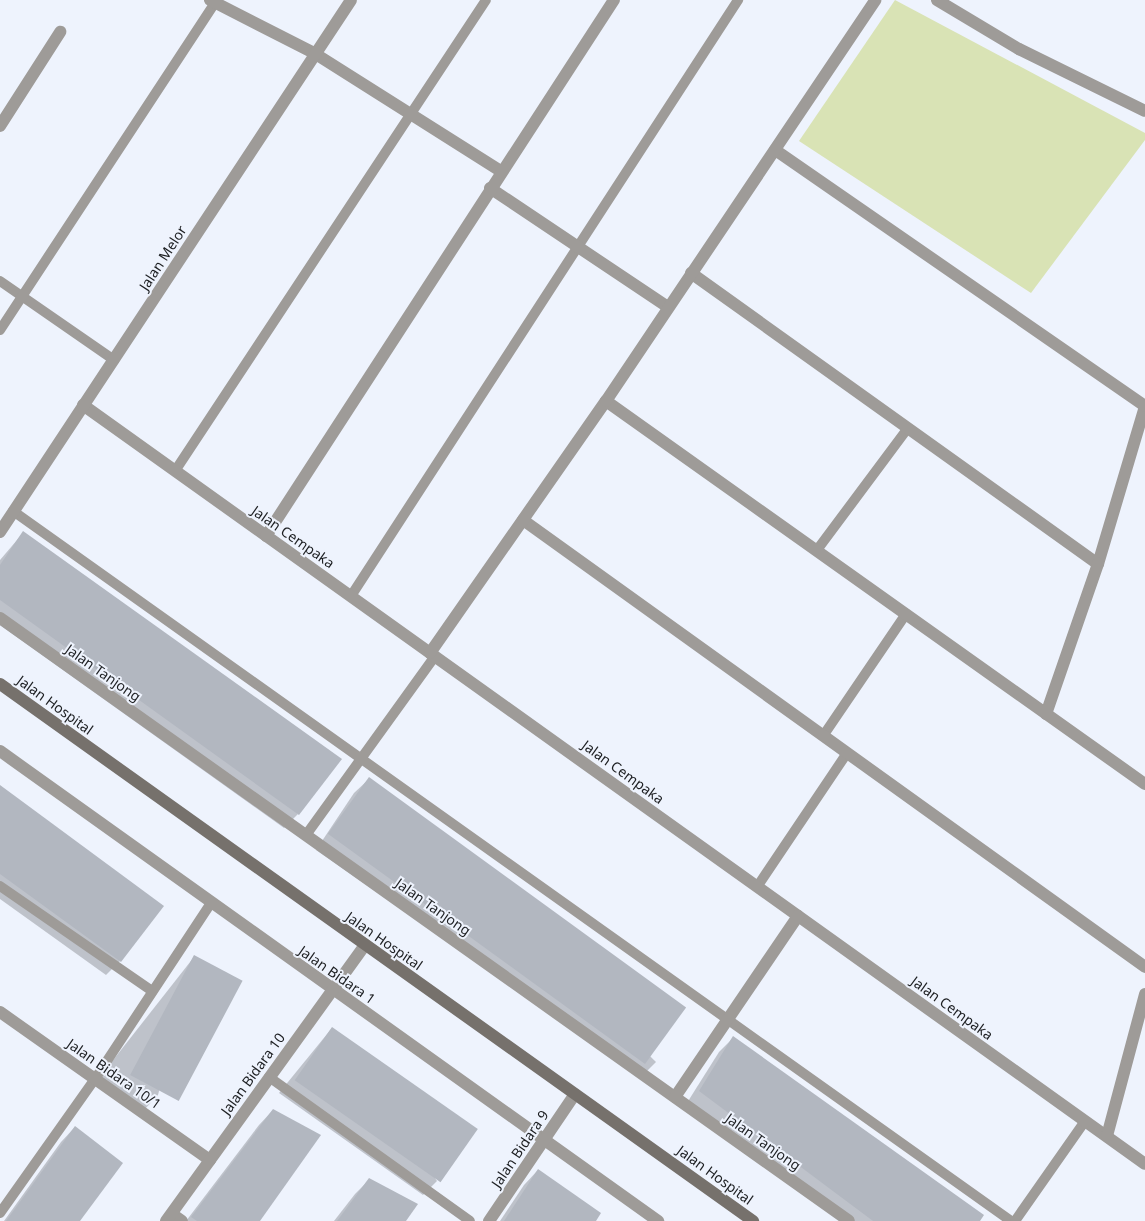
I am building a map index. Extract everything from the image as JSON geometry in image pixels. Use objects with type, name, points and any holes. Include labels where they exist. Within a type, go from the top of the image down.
[{"type":"street","name":"Jalan Melor","points":[[0,532],[314,53],[351,0]]},
{"type":"street","points":[[266,536],[501,171],[614,0]]},
{"type":"street","points":[[433,655],[875,0]]},
{"type":"street","points":[[937,0],[1019,49],[1145,111]]},
{"type":"street","points":[[212,1],[314,53],[412,112],[501,171]]},
{"type":"street","points":[[0,126],[60,32]]},
{"type":"street","points":[[775,150],[1145,406],[1098,564],[1046,714]]},
{"type":"street","points":[[490,188],[668,307]]},
{"type":"street","points":[[691,273],[1098,564]]},
{"type":"street","points":[[606,401],[1145,784]]},
{"type":"street","name":"Jalan Cempaka","points":[[83,406],[1145,1164]]},
{"type":"street","points":[[523,520],[1145,967]]},
{"type":"street","name":"Jalan Tanjong","points":[[0,618],[849,1221]]},
{"type":"street","name":"Jalan Hospital","points":[[0,684],[364,946],[753,1221]]},
{"type":"street","name":"Jalan Bidara 1","points":[[0,751],[652,1219]]},
{"type":"street","points":[[675,1098],[727,1016],[798,916]]},
{"type":"street","name":"Jalan Bidara 10","points":[[173,1219],[210,1160],[364,946]]},
{"type":"street","points":[[1107,1136],[1145,994]]},
{"type":"street","name":"Jalan Bidara 10/1","points":[[2,1017],[95,1079],[210,1160]]},
{"type":"street","name":"Jalan Bidara 9","points":[[489,1221],[575,1094]]},
{"type":"lane","points":[[175,471],[486,0]]},
{"type":"lane","points":[[351,596],[580,248],[738,0]]},
{"type":"lane","points":[[0,330],[212,1]]},
{"type":"lane","points":[[0,281],[114,360]]},
{"type":"lane","points":[[817,550],[908,428]]},
{"type":"lane","points":[[13,511],[727,1016],[1013,1221],[1085,1121]]},
{"type":"lane","points":[[823,736],[906,614]]},
{"type":"lane","points":[[306,835],[433,655]]},
{"type":"lane","points":[[757,887],[847,753]]},
{"type":"lane","points":[[0,886],[152,991]]},
{"type":"lane","points":[[0,1213],[95,1079],[211,903]]},
{"type":"lane","points":[[269,1077],[470,1221]]},
{"type":"green space","points":[[895,0],[1145,133],[1145,140],[1031,293],[799,141]]},
{"type":"building","points":[[23,531],[342,759],[299,815],[0,600],[0,565]]},
{"type":"building","points":[[369,777],[686,1007],[645,1064],[328,834]]},
{"type":"building","points":[[0,785],[164,906],[121,962],[0,874]]},
{"type":"building","points":[[194,955],[243,981],[179,1101],[130,1075]]},
{"type":"building","points":[[332,1027],[478,1129],[441,1182],[295,1080]]},
{"type":"building","points":[[733,1036],[984,1215],[980,1221],[873,1221],[699,1091]]},
{"type":"building","points":[[273,1109],[321,1135],[260,1221],[197,1221],[191,1217]]},
{"type":"building","points":[[75,1126],[123,1163],[80,1221],[6,1221]]},
{"type":"building","points":[[538,1169],[601,1213],[596,1221],[504,1221]]},
{"type":"building","points":[[369,1178],[418,1204],[406,1221],[337,1221]]}]
